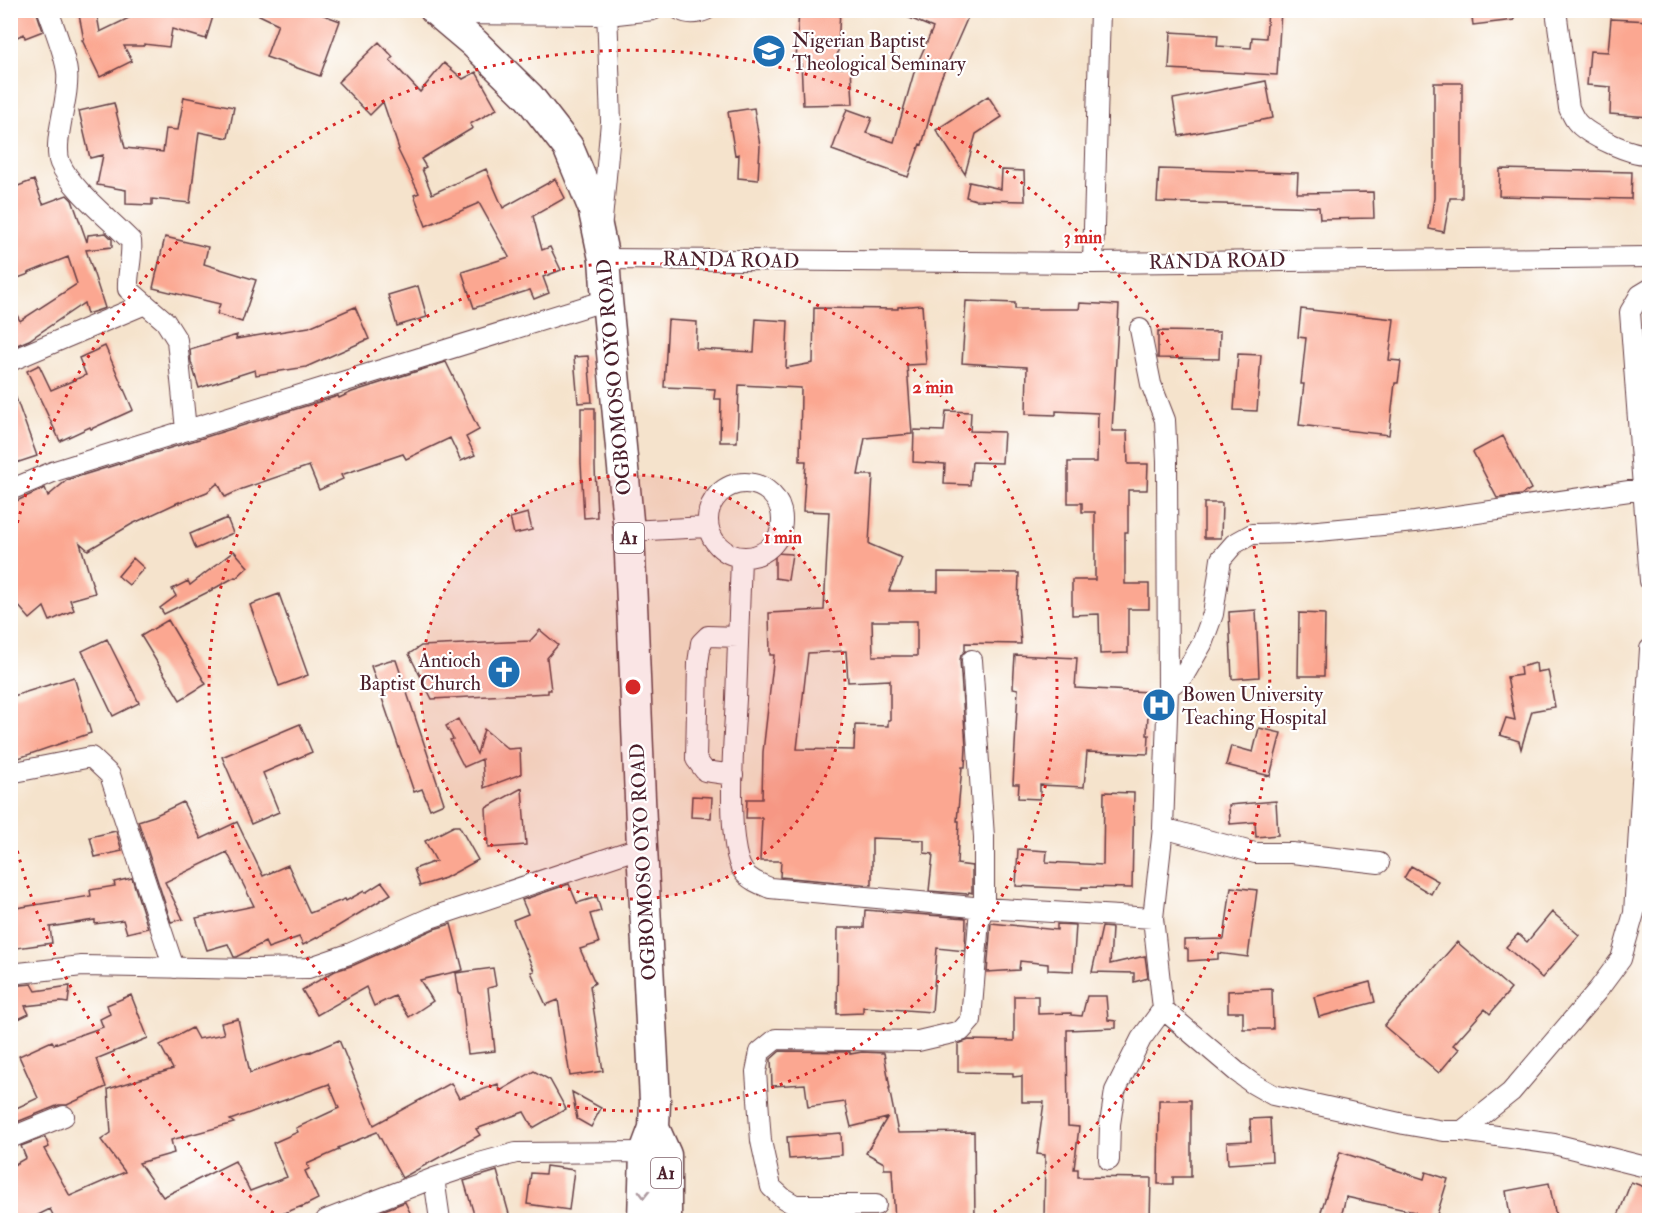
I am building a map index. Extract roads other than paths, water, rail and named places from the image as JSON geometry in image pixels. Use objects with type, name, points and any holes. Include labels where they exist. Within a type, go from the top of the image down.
[{"type":"highway","name":"OGBOMOSO OYO ROAD","points":[[437,12],[474,43],[530,97],[568,147],[593,207],[602,250],[629,531],[655,1101],[655,1145],[666,1221]]},
{"type":"highway","name":"OGBOMOSO OYO ROAD","points":[[643,1221],[655,1145]]},
{"type":"street","points":[[48,10],[67,71],[67,92],[58,147],[60,163],[73,184],[131,241],[128,289],[165,321],[177,340],[186,430]]},
{"type":"street","points":[[437,12],[608,13],[653,10]]},
{"type":"street","points":[[680,10],[691,14],[706,10]]},
{"type":"street","points":[[1093,263],[1100,10]]},
{"type":"street","points":[[1556,10],[1569,108],[1577,123],[1596,136],[1627,151],[1642,155],[1650,154]]},
{"type":"street","points":[[602,250],[611,122],[608,13]]},
{"type":"street","name":"RANDA ROAD","points":[[602,250],[1093,263],[1650,257]]},
{"type":"street","points":[[1650,289],[1640,295],[1630,312],[1650,581]]},
{"type":"street","points":[[10,490],[55,471],[607,300]]},
{"type":"street","points":[[10,361],[145,304]]},
{"type":"street","points":[[1109,1160],[1110,1124],[1115,1091],[1141,1039],[1163,1009],[1153,918],[1163,828],[1168,688],[1167,461],[1165,420],[1150,384],[1140,329]]},
{"type":"street","points":[[747,482],[757,484],[773,495],[778,503],[782,523],[776,541],[769,549],[751,557],[741,558],[723,551],[716,544],[707,527],[707,517],[713,499],[728,486],[747,482]]},
{"type":"street","points":[[1168,688],[1184,675],[1202,644],[1213,614],[1221,559],[1234,544],[1252,534],[1297,533],[1414,522],[1643,489]]},
{"type":"street","points":[[629,531],[707,527]]},
{"type":"street","points":[[741,558],[733,826],[737,856],[743,871],[753,880],[770,888],[984,908],[1153,918]]},
{"type":"street","points":[[733,775],[705,771],[696,759],[698,663],[701,643],[708,636],[738,637]]},
{"type":"street","points":[[1462,1131],[1511,1092],[1598,990],[1621,959],[1634,913],[1650,649]]},
{"type":"street","points":[[876,1205],[795,1205],[771,1187],[761,1141],[756,1072],[760,1052],[776,1039],[918,1041],[961,1031],[970,1020],[979,920],[984,908],[984,837],[972,660]]},
{"type":"street","points":[[10,772],[91,757],[110,776],[174,968]]},
{"type":"street","points":[[1163,828],[1255,853],[1292,853],[1379,863]]},
{"type":"street","points":[[10,974],[82,966],[308,968],[349,954],[430,918],[642,847]]},
{"type":"street","points":[[1163,1009],[1237,1072],[1273,1095],[1444,1131],[1462,1131],[1554,1144],[1650,1168]]},
{"type":"street","points":[[10,1138],[64,1116]]},
{"type":"street","points":[[327,1221],[434,1178],[516,1153],[655,1145]]},
{"type":"street","points":[[434,1178],[440,1221]]},
{"type":"place","name":"Nigerian Baptist Theological Seminary","points":[[769,51]]},
{"type":"place","name":"Antioch Baptist Church","points":[[504,672]]},
{"type":"place","name":"Bowen University Teaching Hospital","points":[[1159,705]]}]
